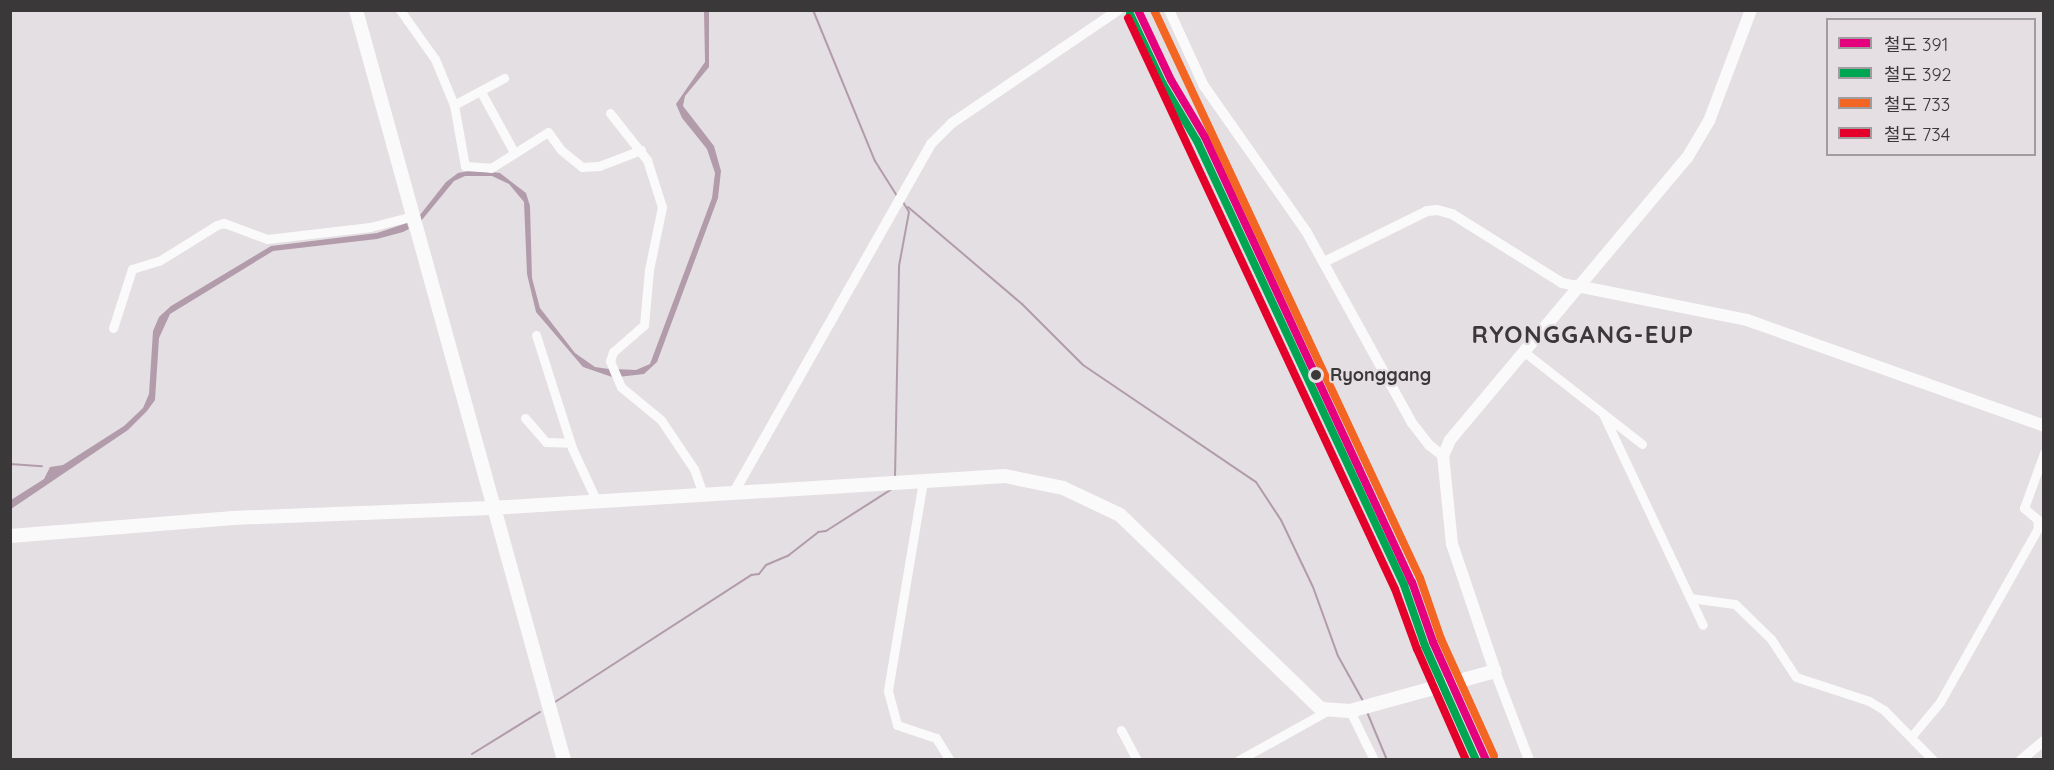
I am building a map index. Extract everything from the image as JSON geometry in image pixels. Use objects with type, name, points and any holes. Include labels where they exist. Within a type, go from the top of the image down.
[{"type":"main road","points":[[356,10],[491,508],[564,759]]},
{"type":"main road","points":[[10,536],[234,518],[491,508],[1005,476],[1030,479],[1064,488],[1120,515],[1306,699],[1329,710],[1360,708],[1495,671],[1452,544],[1443,456],[1450,440],[1702,135],[1751,10]]},
{"type":"main road","points":[[1577,286],[1747,320],[2043,426]]},
{"type":"street","points":[[400,10],[435,59],[454,105],[465,166],[491,168],[548,132],[570,160],[588,168],[641,150]]},
{"type":"street","points":[[733,494],[931,144],[952,123],[1118,10]]},
{"type":"street","points":[[1169,10],[1204,86],[1324,262],[1412,423],[1443,456]]},
{"type":"street","points":[[454,105],[504,78]]},
{"type":"street","points":[[481,92],[514,152]]},
{"type":"street","points":[[610,113],[641,150],[660,198],[662,214],[650,262],[644,325],[613,352],[612,368],[616,379],[661,420],[694,469],[704,496]]},
{"type":"street","points":[[1324,262],[1427,211],[1437,210],[1452,214],[1562,283],[1577,286]]},
{"type":"street","points":[[113,328],[132,269],[159,261],[217,225],[224,223],[267,239],[415,222]]},
{"type":"street","points":[[536,335],[570,443],[597,502]]},
{"type":"street","points":[[1523,351],[1642,444]]},
{"type":"street","points":[[1604,416],[1703,625]]},
{"type":"street","points":[[525,418],[546,442],[570,443]]},
{"type":"street","points":[[1911,736],[1940,702],[2038,528],[2037,519],[2024,508],[2043,453]]},
{"type":"street","points":[[922,481],[888,691],[897,725],[936,738],[950,759]]},
{"type":"street","points":[[1690,597],[1735,604],[1771,639],[1796,677],[1869,701],[1911,736],[1933,759]]},
{"type":"street","points":[[1495,671],[1529,759]]},
{"type":"street","points":[[1360,708],[1374,759]]},
{"type":"street","points":[[1239,759],[1329,710]]},
{"type":"street","points":[[1121,729],[1137,759]]},
{"type":"street","points":[[2021,759],[2043,741]]},
{"type":"shaded area","points":[[704,11],[709,11],[709,67],[685,96],[683,106],[714,146],[721,171],[718,198],[657,362],[644,374],[618,377],[615,369],[636,370],[650,364],[712,198],[715,173],[707,149],[682,118],[676,104],[705,62]]},
{"type":"shaded area","points":[[474,170],[500,173],[526,193],[530,206],[532,278],[540,308],[575,353],[595,367],[609,369],[612,377],[583,367],[536,312],[527,274],[524,202],[509,184],[492,176],[465,176],[454,181],[421,221],[420,215],[446,182],[458,173]]},
{"type":"shaded area","points":[[407,223],[409,229],[377,239],[273,251],[170,314],[159,338],[155,400],[147,411],[128,430],[11,509],[11,500],[44,479],[50,467],[63,465],[124,426],[143,408],[149,394],[153,331],[159,317],[171,306],[271,246],[377,233]]},
{"type":"waterway","points":[[813,10],[875,161],[897,196]]},
{"type":"waterway","points":[[895,478],[899,266],[909,212],[903,202]]},
{"type":"waterway","points":[[908,207],[1022,304],[1083,365],[1256,482],[1281,520],[1313,587],[1338,656],[1363,701]]},
{"type":"waterway","points":[[10,464],[42,466]]},
{"type":"waterway","points":[[555,702],[751,575],[759,574],[766,565],[789,555],[818,532],[826,531],[895,487]]},
{"type":"waterway","points":[[472,754],[540,712]]},
{"type":"waterway","points":[[1367,712],[1387,760]]},
{"type":"rail line","name":"391","points":[[1138,10],[1171,80],[1205,137],[1412,582],[1433,642],[1486,760]]},
{"type":"rail line","name":"733","points":[[1154,10],[1420,578],[1441,639],[1494,756]]},
{"type":"rail line","name":"392","points":[[1130,14],[1163,84],[1197,141],[1404,585],[1425,646],[1476,760]]},
{"type":"rail line","name":"734","points":[[1128,18],[1395,589],[1417,649],[1466,760]]},
{"type":"place","name":"Ryonggang","points":[[1316,375]]},
{"type":"district","name":"RYONGGANG-EUP","points":[[1583,335]]}]
